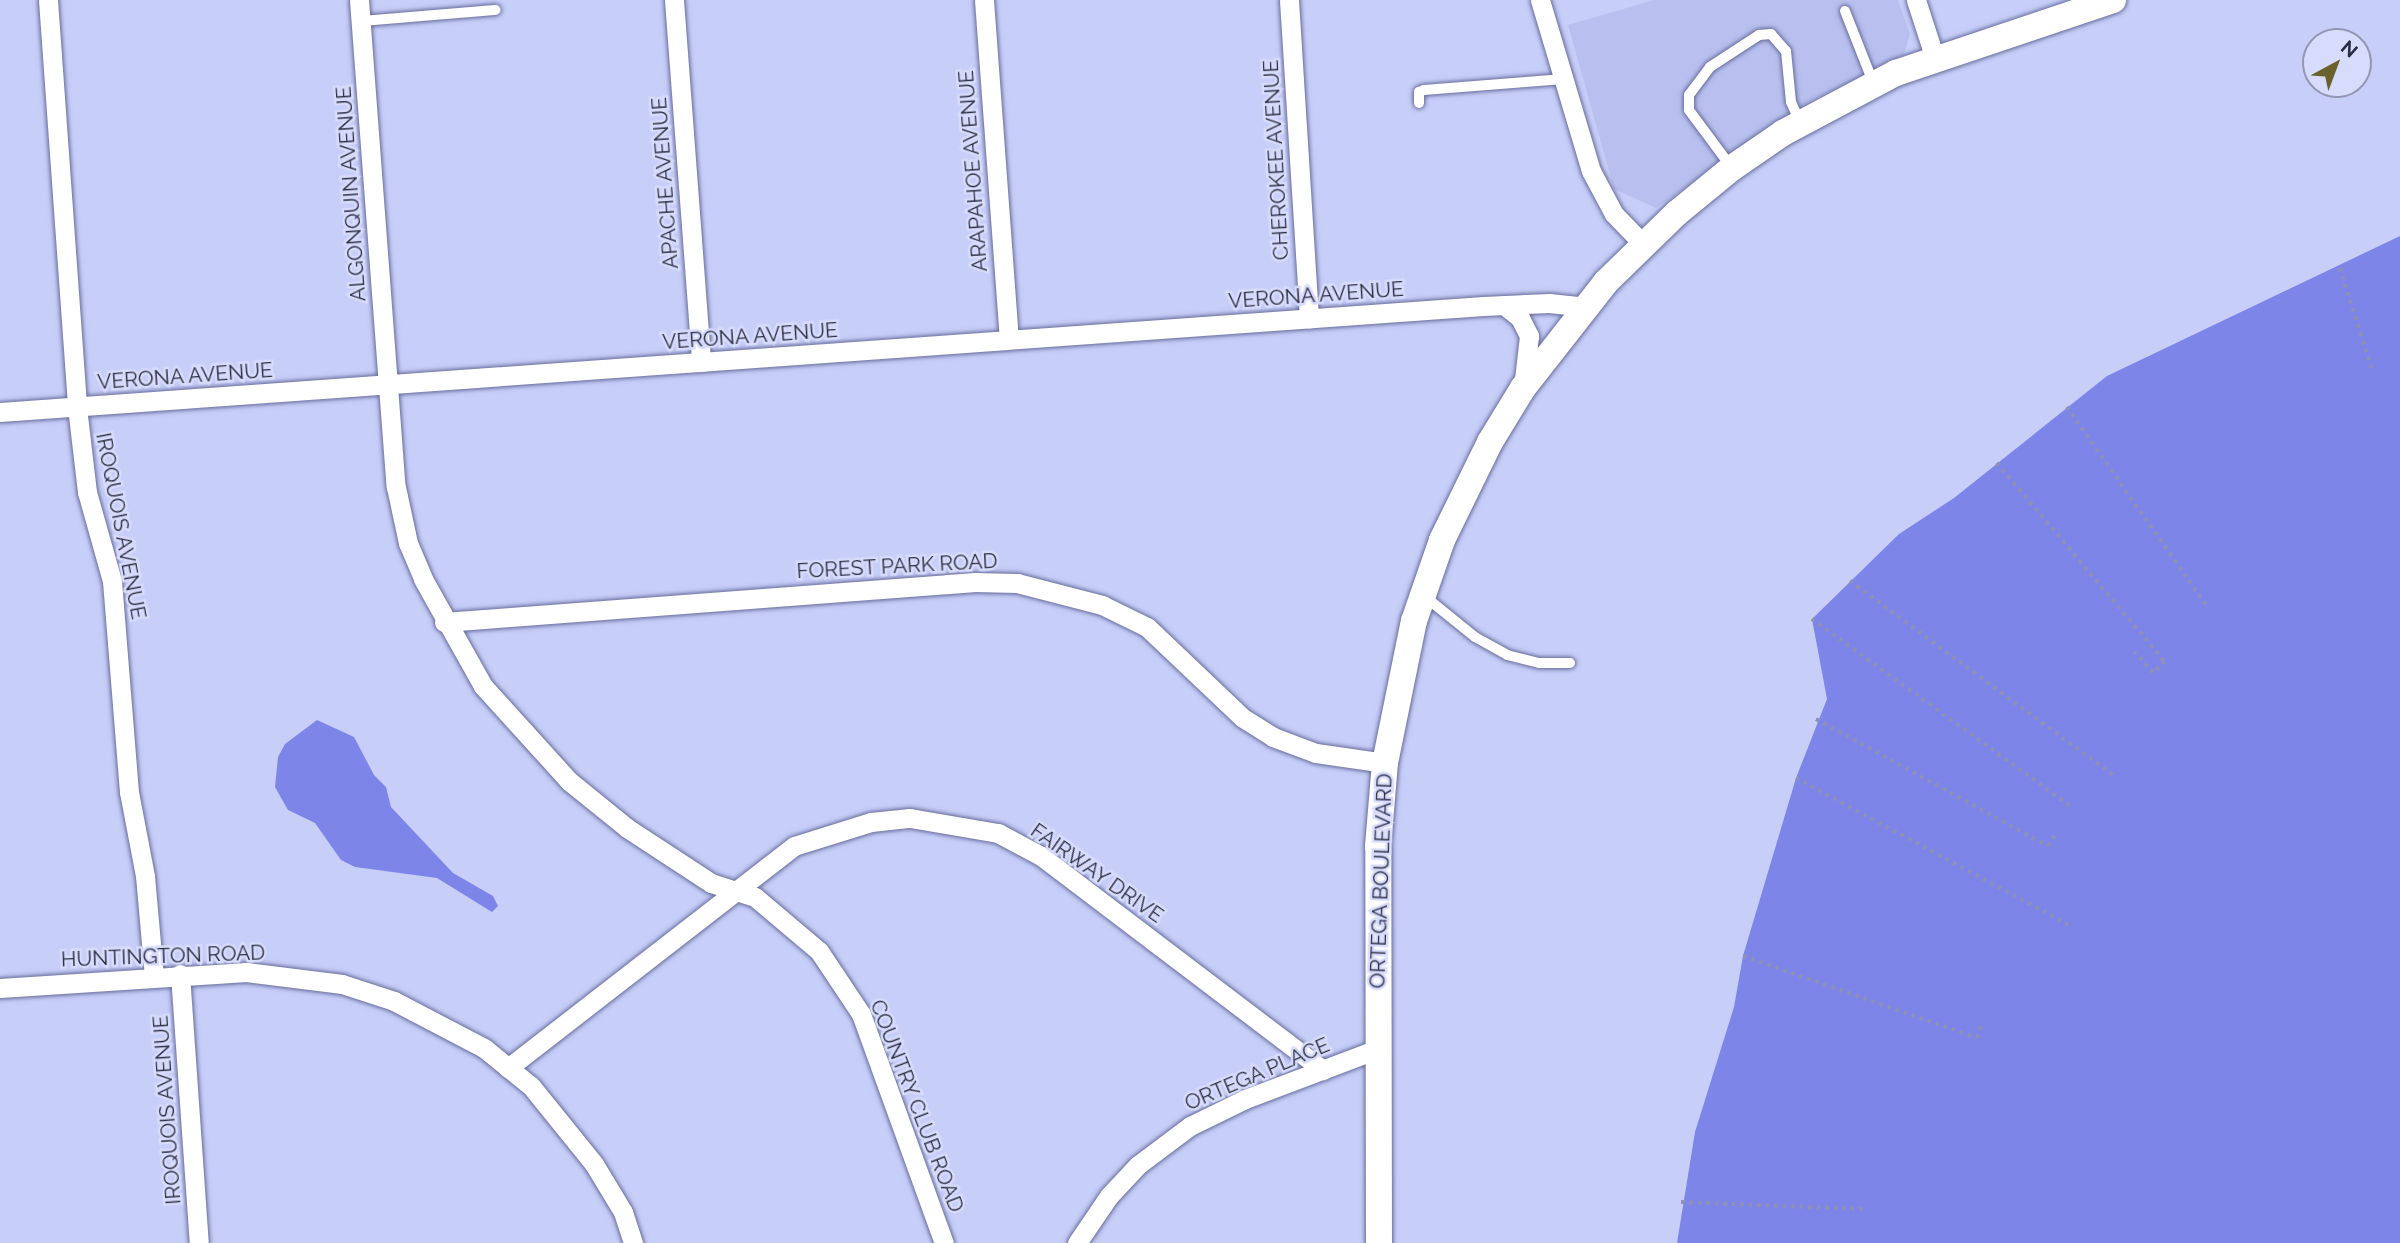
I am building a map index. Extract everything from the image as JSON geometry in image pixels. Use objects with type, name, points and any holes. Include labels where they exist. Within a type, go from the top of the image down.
[{"type":"main road","name":"ORTEGA BOULEVARD","points":[[1379,1243],[1378,846],[1385,763],[1406,646],[1423,594],[1466,488],[1523,388],[1584,307],[1643,244],[1732,168],[1800,123],[1874,83],[1935,59],[2113,0]]},
{"type":"street","name":"IROQUOIS AVENUE","points":[[48,0],[77,407],[87,492],[112,581],[129,792],[145,876],[154,976]]},
{"type":"street","name":"ALGONQUIN AVENUE","points":[[359,0],[388,385]]},
{"type":"street","name":"APACHE AVENUE","points":[[674,0],[701,362]]},
{"type":"street","name":"ARAPAHOE AVENUE","points":[[984,0],[1009,339]]},
{"type":"street","name":"CHEROKEE AVENUE","points":[[1289,0],[1309,318]]},
{"type":"street","points":[[1540,0],[1591,172],[1614,214],[1643,244]]},
{"type":"street","points":[[1916,0],[1935,59]]},
{"type":"street","name":"VERONA AVENUE","points":[[0,412],[1504,305],[1549,303],[1584,307]]},
{"type":"street","points":[[1504,305],[1520,318],[1529,336],[1523,388]]},
{"type":"street","name":"COUNTRY CLUB ROAD","points":[[388,385],[396,487],[408,543],[444,622],[483,687],[569,781],[626,828],[711,883],[755,897],[796,929],[844,985],[861,1014],[944,1243]]},
{"type":"street","name":"FOREST PARK ROAD","points":[[444,622],[975,582],[1017,583],[1102,605],[1147,627],[1243,718],[1273,737],[1316,753],[1385,763]]},
{"type":"street","name":"FAIRWAY DRIVE","points":[[508,1068],[733,889],[794,846],[871,821],[910,818],[998,833],[1041,856],[1323,1070]]},
{"type":"street","name":"HUNTINGTON ROAD","points":[[0,988],[180,974],[258,973],[342,984],[394,1001],[445,1025],[508,1068],[539,1094],[594,1164],[623,1212],[633,1243]]},
{"type":"street","name":"IROQUOIS AVENUE","points":[[180,974],[199,1243]]},
{"type":"street","name":"ORTEGA PLACE","points":[[1077,1243],[1109,1196],[1164,1142],[1210,1115],[1377,1049]]},
{"type":"lane","points":[[361,21],[496,10]]},
{"type":"lane","points":[[1845,11],[1874,83]]},
{"type":"lane","points":[[1732,168],[1689,110],[1689,95],[1710,67],[1759,35],[1771,34],[1786,51],[1789,92],[1800,123]]},
{"type":"lane","points":[[1419,103],[1419,92],[1424,90],[1565,79]]},
{"type":"lane","points":[[1423,594],[1475,637],[1507,655],[1539,663],[1570,663]]},
{"type":"path","points":[[2340,268],[2372,368]]},
{"type":"path","points":[[2067,407],[2206,605]]},
{"type":"path","points":[[1997,463],[2165,662],[2153,673],[2134,652]]},
{"type":"path","points":[[1850,582],[2117,778]]},
{"type":"path","points":[[1812,619],[2072,807]]},
{"type":"path","points":[[1816,719],[2048,846],[2056,833]]},
{"type":"path","points":[[1796,778],[2071,926]]},
{"type":"path","points":[[1743,956],[1977,1038],[1981,1026]]},
{"type":"path","points":[[1681,1202],[1863,1209]]},
{"type":"shaded area","points":[[1654,0],[1898,0],[1910,34],[1903,57],[1806,103],[1656,208],[1614,189],[1568,25]]},
{"type":"water","points":[[2400,236],[2400,1243],[1677,1243],[1695,1132],[1734,1007],[1743,956],[1796,778],[1827,699],[1812,619],[1899,534],[1954,498],[2107,376]]},
{"type":"water","points":[[317,720],[354,737],[374,775],[386,787],[391,807],[453,873],[493,896],[498,906],[492,912],[437,878],[355,867],[341,860],[315,823],[288,810],[275,787],[278,757],[285,744]]}]
